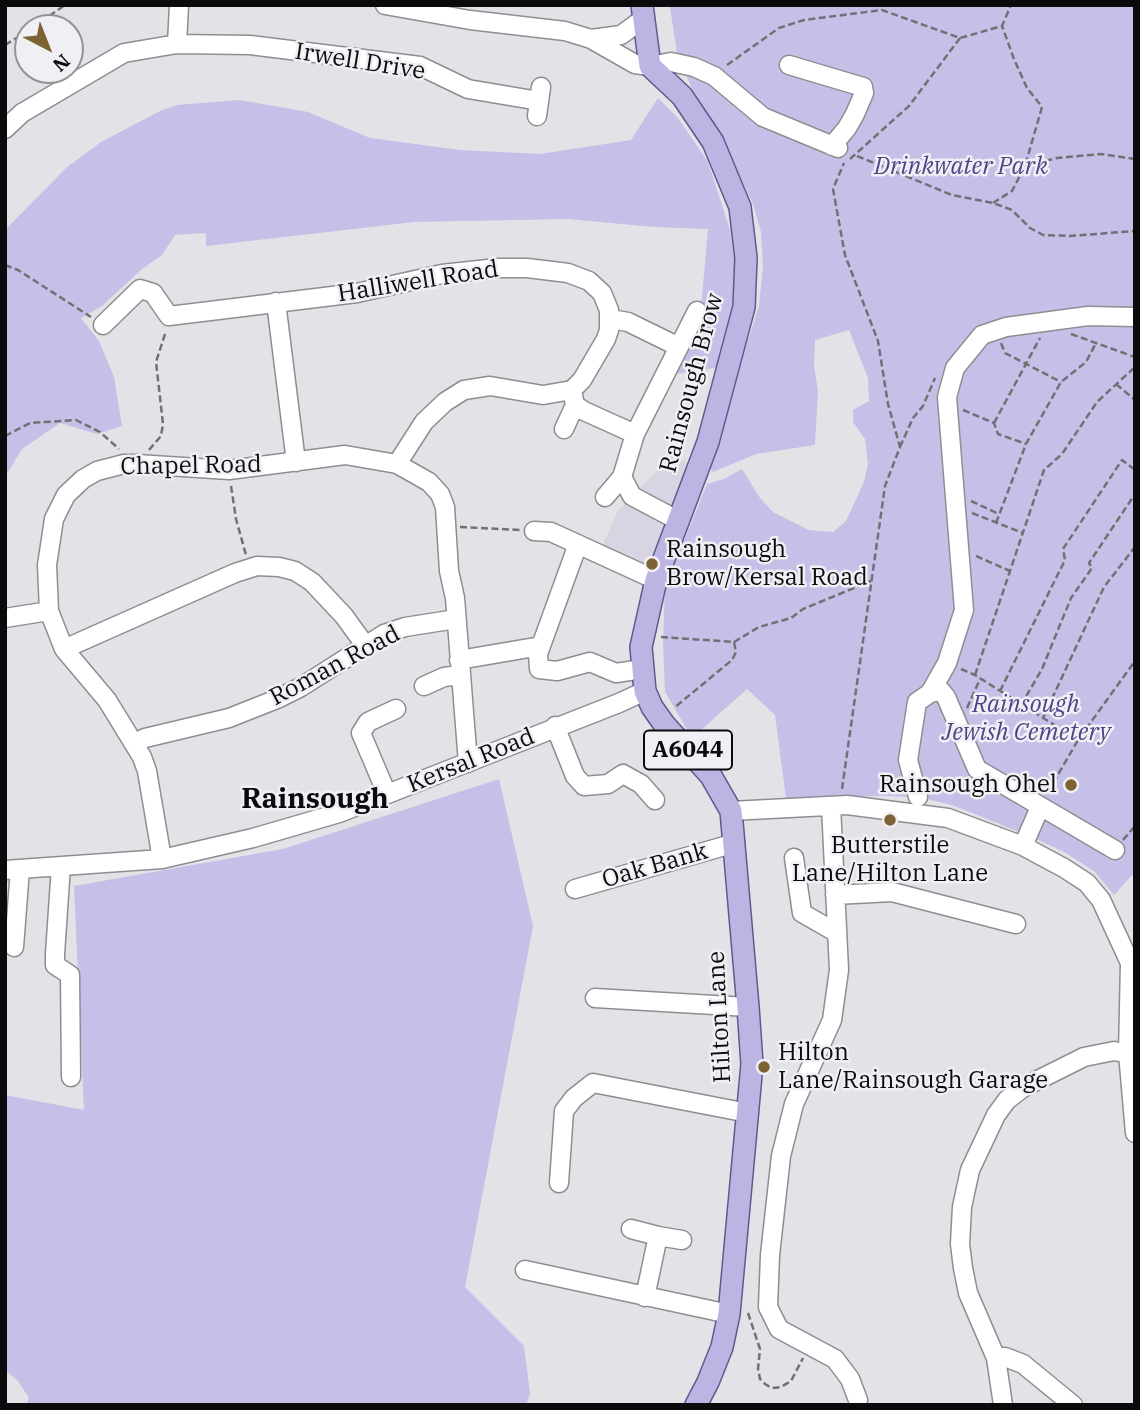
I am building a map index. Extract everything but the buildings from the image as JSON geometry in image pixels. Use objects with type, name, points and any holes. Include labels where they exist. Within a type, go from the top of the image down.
[{"type":"main road","points":[[643,12],[650,66]]},
{"type":"main road","name":"Rainsough Brow","points":[[645,691],[642,634],[656,580],[708,442],[744,307],[746,257],[740,207],[713,142],[682,96],[650,66]]},
{"type":"main road","name":"Hilton Lane","points":[[645,691],[659,718],[711,776],[731,811],[748,1007],[752,1064],[737,1310],[696,1405]]},
{"type":"street","points":[[177,44],[179,5]]},
{"type":"street","points":[[385,5],[470,20],[565,31],[591,39],[635,64],[650,66],[671,62],[694,67],[714,76],[763,117],[835,147],[855,114],[864,93],[863,87],[789,65]]},
{"type":"street","points":[[591,39],[621,35],[643,12]]},
{"type":"street","name":"Irwell Drive","points":[[5,129],[22,113],[124,53],[177,44],[250,45],[420,66],[468,89],[539,101]]},
{"type":"street","name":"Halliwell Road","points":[[169,316],[368,292],[442,274],[497,268],[527,268],[568,273],[589,281],[607,300],[610,319]]},
{"type":"street","points":[[103,325],[140,289],[153,293],[169,316]]},
{"type":"street","points":[[276,302],[296,462]]},
{"type":"street","points":[[605,497],[622,477],[635,434],[697,311]]},
{"type":"street","points":[[930,693],[947,663],[964,610],[947,397],[955,368],[982,335],[995,331],[1088,316],[1135,317]]},
{"type":"street","points":[[564,429],[573,398],[606,339],[610,319],[628,322],[679,347]]},
{"type":"street","points":[[397,464],[424,422],[445,402],[464,390],[490,386],[573,398],[584,411],[635,434]]},
{"type":"street","name":"Chapel Road","points":[[162,859],[147,771],[135,743],[107,700],[64,649],[49,611],[47,565],[54,519],[60,504],[76,484],[97,471],[124,464],[229,470],[345,454],[397,464],[429,482],[440,494],[444,507],[468,762]]},
{"type":"street","points":[[622,477],[632,496],[679,521]]},
{"type":"street","points":[[534,531],[551,532],[656,580]]},
{"type":"street","points":[[578,544],[538,654],[539,669],[557,671],[590,662],[616,673],[642,669]]},
{"type":"street","points":[[64,649],[235,573],[251,568],[279,566],[295,571],[312,582],[365,645]]},
{"type":"street","points":[[5,618],[49,611]]},
{"type":"street","name":"Roman Road","points":[[135,743],[145,738],[229,718],[277,699],[384,634],[405,627],[456,619]]},
{"type":"street","points":[[424,686],[459,668],[541,646]]},
{"type":"street","name":"Kersal Road","points":[[13,870],[162,859],[253,838],[339,813],[645,691]]},
{"type":"street","points":[[918,797],[908,760],[917,702],[930,693],[941,691],[977,769],[1115,850]]},
{"type":"street","points":[[387,794],[361,733],[368,722],[396,709]]},
{"type":"street","points":[[555,726],[575,776],[584,786],[608,784],[623,774],[641,784],[654,800]]},
{"type":"street","points":[[839,805],[835,895],[839,970],[832,1020],[794,1104],[781,1156],[770,1255],[768,1307],[779,1329],[835,1359],[844,1368],[858,1400]]},
{"type":"street","points":[[731,811],[839,805],[948,818],[1023,846],[1065,868],[1087,884],[1101,901],[1132,963],[1131,1054],[1135,1133]]},
{"type":"street","points":[[1023,846],[1041,807]]},
{"type":"street","name":"Oak Bank","points":[[575,889],[735,843]]},
{"type":"street","points":[[794,858],[802,913],[837,933]]},
{"type":"street","points":[[61,866],[55,965],[70,975],[71,1077]]},
{"type":"street","points":[[13,870],[14,947]]},
{"type":"street","points":[[835,895],[892,892],[1003,925]]},
{"type":"street","points":[[594,998],[748,1007]]},
{"type":"street","points":[[1003,1405],[996,1359],[968,1293],[960,1244],[962,1207],[970,1170],[996,1115],[1007,1100],[1024,1087],[1084,1057],[1114,1051],[1131,1054]]},
{"type":"street","points":[[559,1183],[564,1111],[574,1098],[593,1083],[748,1113]]},
{"type":"street","points":[[631,1229],[682,1240]]},
{"type":"street","points":[[645,1297],[658,1236]]},
{"type":"street","points":[[525,1270],[645,1297],[737,1310]]},
{"type":"street","points":[[996,1359],[1005,1357],[1023,1364],[1073,1405]]},
{"type":"path","points":[[993,203],[1012,191],[1025,166],[1042,107],[1027,88],[1002,26],[1011,5]]},
{"type":"path","points":[[714,76],[779,28],[804,20],[882,10],[960,38],[1002,26]]},
{"type":"path","points":[[839,805],[885,486],[900,447],[888,404],[878,341],[845,255],[834,189],[842,164],[909,106],[960,38]]},
{"type":"path","points":[[835,147],[952,195],[993,203],[1012,210],[1030,228],[1043,235],[1070,236],[1135,231]]},
{"type":"path","points":[[1025,166],[1058,158],[1101,154],[1135,159]]},
{"type":"path","points":[[5,265],[18,270],[103,325]]},
{"type":"path","points":[[5,436],[30,423],[76,420],[100,432],[137,464],[161,436],[163,424],[156,362],[169,316]]},
{"type":"path","points":[[994,423],[1047,326],[1038,323]]},
{"type":"path","points":[[995,331],[1006,353],[1061,382]]},
{"type":"path","points":[[1071,335],[1135,357]]},
{"type":"path","points":[[996,523],[1026,444],[1061,382],[1086,362],[1096,343]]},
{"type":"path","points":[[975,676],[1044,470],[1062,454],[1097,402],[1135,367]]},
{"type":"path","points":[[1116,384],[1135,400]]},
{"type":"path","points":[[948,404],[994,423],[998,434],[1026,444]]},
{"type":"path","points":[[1000,691],[1065,560],[1063,549],[1122,460],[1135,470]]},
{"type":"path","points":[[229,470],[236,519],[251,568]]},
{"type":"path","points":[[955,494],[999,514]]},
{"type":"path","points":[[1021,705],[1042,669],[1071,598],[1092,569],[1089,563],[1135,494]]},
{"type":"path","points":[[968,512],[1023,533]]},
{"type":"path","points":[[446,526],[534,531]]},
{"type":"path","points":[[1043,718],[1104,587],[1135,547]]},
{"type":"path","points":[[970,553],[1010,570]]},
{"type":"path","points":[[642,634],[734,642],[758,627],[791,618],[803,609],[872,580]]},
{"type":"path","points":[[659,718],[732,660],[736,652],[734,642]]},
{"type":"path","points":[[1041,807],[1078,740],[1135,661]]},
{"type":"path","points":[[947,663],[975,676],[1078,740]]},
{"type":"path","points":[[959,726],[980,679]]},
{"type":"path","points":[[737,1310],[760,1349],[760,1379],[772,1388],[792,1381],[813,1348]]},
{"type":"shaded area","points":[[672,455],[691,464],[650,570],[600,551],[618,511]]},
{"type":"green space","points":[[1135,5],[1135,872],[1114,895],[1095,872],[1066,853],[952,805],[918,797],[786,798],[775,715],[747,689],[692,738],[665,692],[665,588],[707,484],[724,479],[742,469],[760,498],[773,512],[809,530],[833,532],[846,521],[864,482],[868,464],[865,439],[853,422],[853,410],[869,401],[868,378],[849,330],[815,340],[814,366],[818,391],[815,445],[756,454],[713,472],[707,466],[759,306],[763,266],[761,232],[753,204],[723,139],[699,105],[677,53],[670,7]]},
{"type":"green space","points":[[658,98],[678,118],[708,162],[730,230],[734,258],[734,306],[721,367],[676,374],[701,308],[708,229],[568,219],[414,222],[206,246],[206,233],[175,235],[162,255],[142,269],[102,306],[81,318],[99,341],[114,377],[122,426],[97,434],[60,423],[22,449],[5,477],[5,230],[66,168],[101,142],[177,105],[240,100],[308,112],[370,138],[460,150],[540,154],[631,140]]},
{"type":"green space","points":[[499,779],[533,926],[465,1287],[524,1346],[530,1394],[526,1405],[26,1405],[29,1398],[18,1381],[5,1370],[5,1095],[84,1110],[74,886],[283,849]]},
{"type":"place","name":"Rainsough Brow/Kersal Road","points":[[652,564]]},
{"type":"place","name":"Rainsough Ohel","points":[[1071,785]]},
{"type":"place","name":"Butterstile Lane/Hilton Lane","points":[[890,820]]},
{"type":"place","name":"Hilton Lane/Rainsough Garage","points":[[764,1067]]},
{"type":"district","name":"Rainsough","points":[[315,800]]},
{"type":"park label","name":"Drinkwater Park","points":[[961,167]]},
{"type":"park label","name":"Rainsough Jewish Cemetery","points":[[1026,719]]}]
